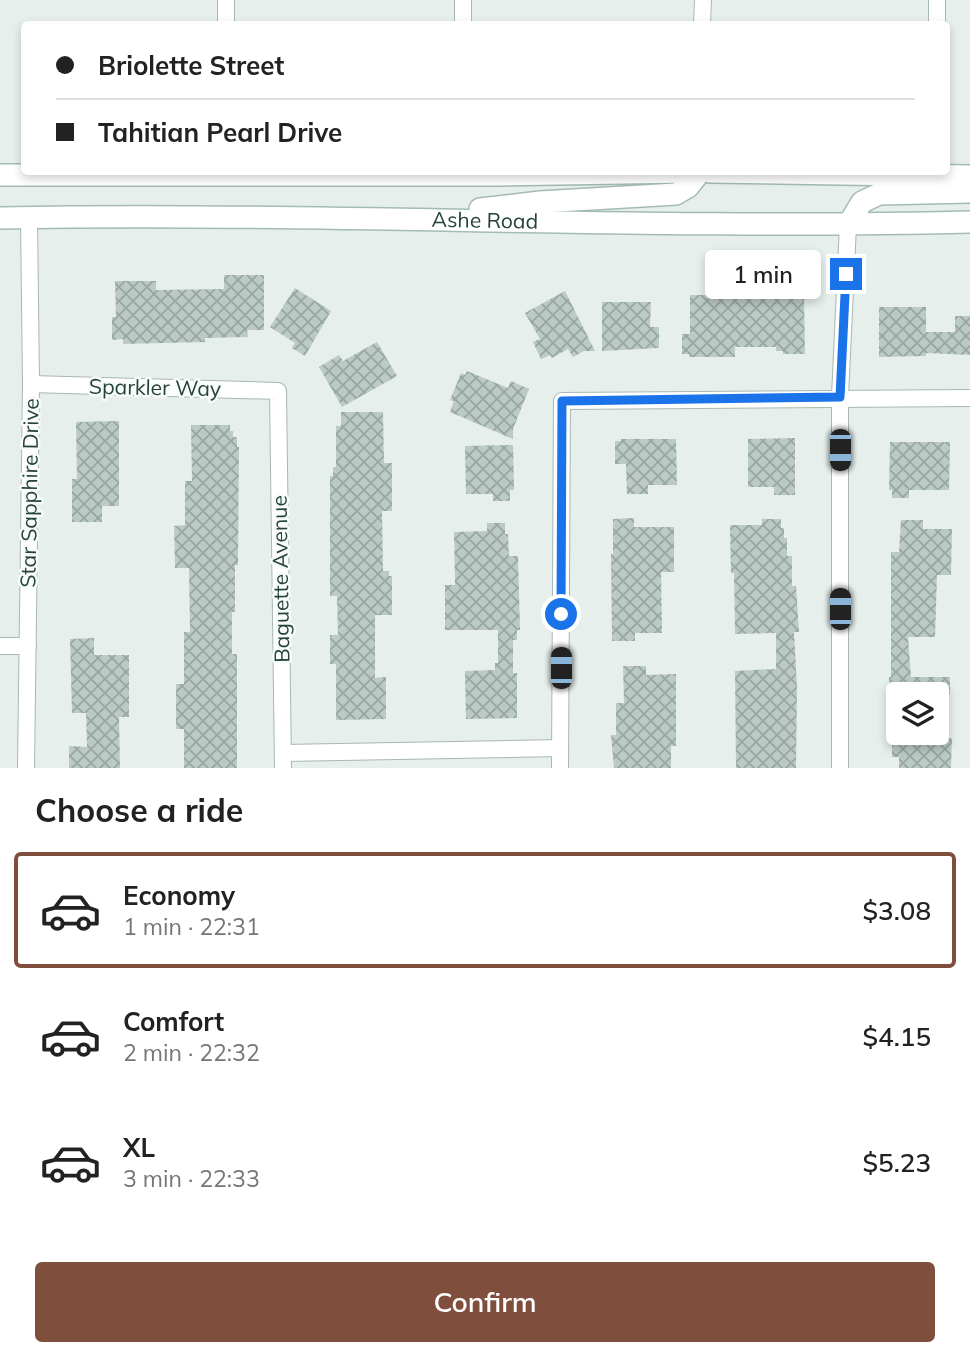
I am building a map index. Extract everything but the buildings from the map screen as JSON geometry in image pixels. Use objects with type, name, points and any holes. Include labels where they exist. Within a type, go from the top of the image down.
[{"type":"main road","name":"Ashe Road","points":[[0,174],[21,174]]},
{"type":"main road","points":[[464,219],[481,209],[516,204],[676,194],[688,187],[698,175]]},
{"type":"main road","points":[[905,175],[970,176]]},
{"type":"main road","points":[[848,225],[862,202],[879,194],[970,192]]},
{"type":"main road","name":"Ashe Road","points":[[0,218],[227,217],[848,225],[970,222]]},
{"type":"street","points":[[226,0],[226,21]]},
{"type":"street","points":[[463,0],[463,21]]},
{"type":"street","points":[[702,21],[703,0]]},
{"type":"street","points":[[937,0],[937,21]]},
{"type":"street","name":"Star Sapphire Drive","points":[[26,768],[32,384],[29,218]]},
{"type":"street","points":[[841,768],[840,397],[848,225]]},
{"type":"street","name":"Sparkler Way","points":[[32,384],[278,391]]},
{"type":"street","name":"Baguette Avenue","points":[[278,391],[283,760]]},
{"type":"street","points":[[560,768],[562,401],[970,398]]},
{"type":"street","points":[[0,646],[28,646]]},
{"type":"street","points":[[283,760],[560,748]]},
{"type":"route","points":[[561,614],[562,401],[840,397],[846,274]]}]
